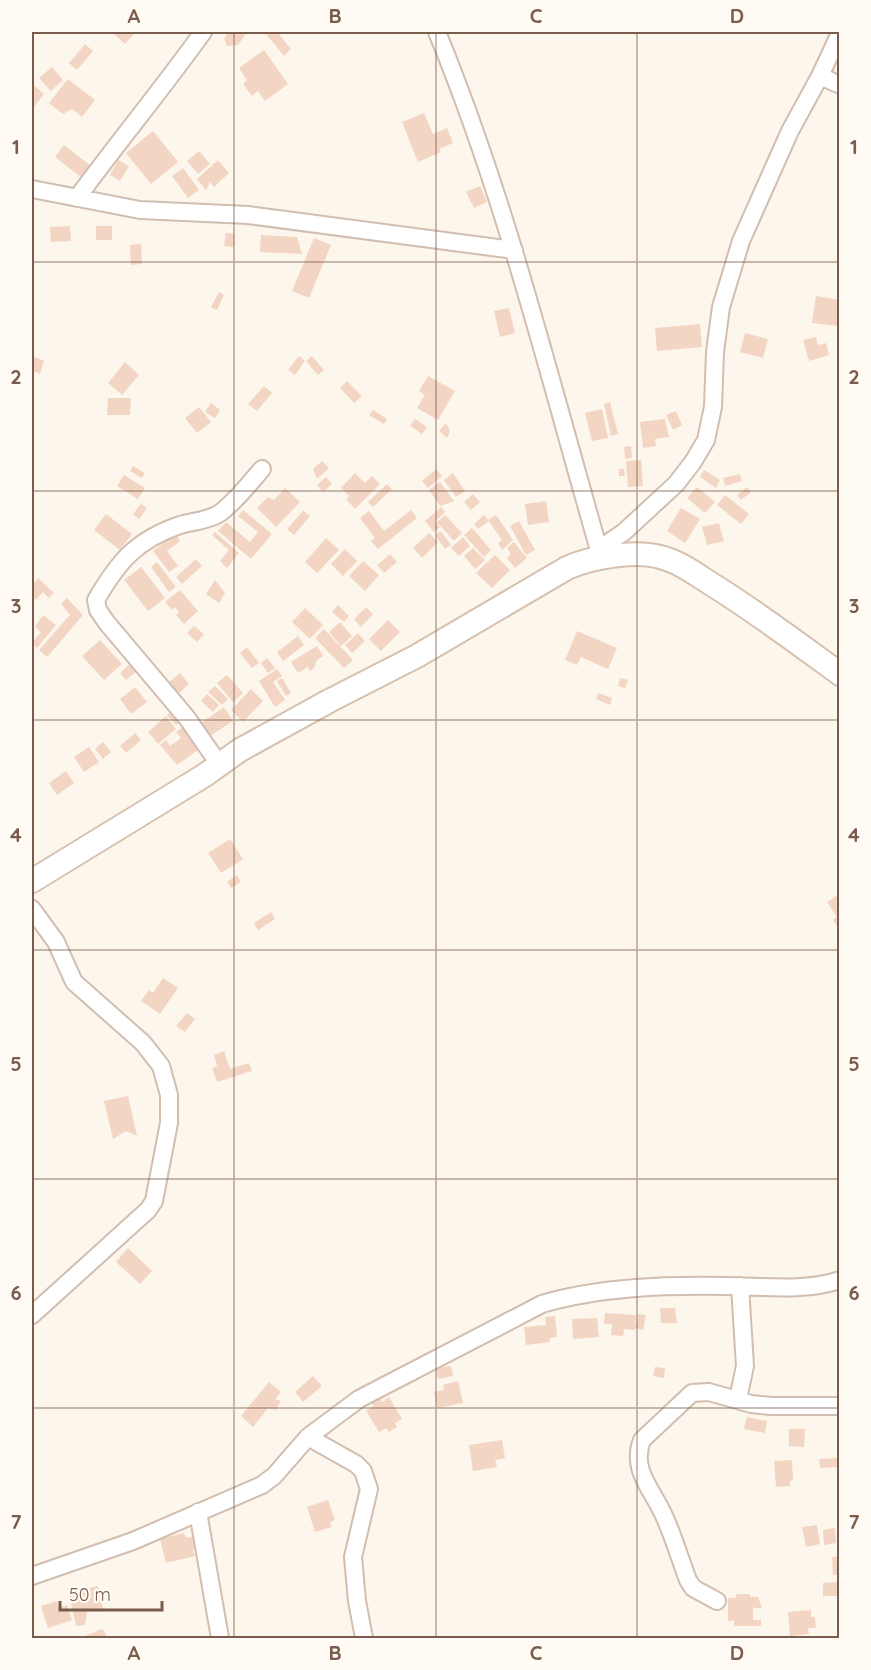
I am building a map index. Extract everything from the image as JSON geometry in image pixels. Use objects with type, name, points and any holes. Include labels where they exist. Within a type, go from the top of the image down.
[{"type":"main road","points":[[32,881],[205,775],[240,750],[417,656],[567,568],[600,554],[637,553],[660,557],[680,564],[753,611],[840,674]]},
{"type":"street","points":[[77,198],[203,32]]},
{"type":"street","points":[[437,32],[481,146],[514,250],[600,554],[676,484],[706,440],[713,407],[716,339],[721,307],[741,241],[790,131],[840,33]]},
{"type":"street","points":[[820,76],[840,85]]},
{"type":"street","points":[[32,189],[140,210],[248,215],[514,250]]},
{"type":"street","points":[[219,764],[186,718],[107,624],[98,610],[96,600],[112,573],[131,551],[171,529],[219,514],[262,469]]},
{"type":"street","points":[[32,909],[56,942],[74,982],[143,1043],[160,1066],[169,1095],[164,1150],[154,1200],[148,1210],[32,1316]]},
{"type":"street","points":[[32,1576],[133,1541],[262,1485],[274,1476],[308,1437],[359,1399],[542,1304],[567,1297],[604,1292],[694,1285],[816,1286],[840,1280]]},
{"type":"street","points":[[738,1399],[745,1366],[740,1286]]},
{"type":"street","points":[[717,1601],[693,1588],[688,1580],[658,1501],[644,1481],[638,1450],[642,1440],[692,1393],[709,1392],[751,1404],[771,1406],[840,1406]]},
{"type":"street","points":[[308,1437],[356,1464],[363,1471],[369,1489],[354,1557],[357,1601],[364,1638]]},
{"type":"street","points":[[198,1512],[220,1638]]},
{"type":"building","points":[[112,32],[136,32],[125,44]]},
{"type":"building","points":[[228,32],[247,32],[238,45],[227,46],[224,39]]},
{"type":"building","points":[[277,32],[291,49],[284,56],[266,34]]},
{"type":"building","points":[[85,44],[93,51],[77,70],[69,63]]},
{"type":"building","points":[[264,50],[288,84],[265,101],[258,91],[252,96],[243,84],[247,80],[239,68]]},
{"type":"building","points":[[52,67],[63,80],[51,91],[39,78]]},
{"type":"building","points":[[68,79],[95,100],[82,117],[72,109],[63,114],[49,103]]},
{"type":"building","points":[[35,86],[44,94],[32,109],[32,90]]},
{"type":"building","points":[[424,113],[433,134],[447,128],[453,143],[439,149],[441,152],[418,162],[402,122]]},
{"type":"building","points":[[153,131],[178,162],[151,184],[126,153]]},
{"type":"building","points":[[64,145],[91,166],[82,178],[55,157]]},
{"type":"building","points":[[199,151],[210,164],[198,174],[187,161]]},
{"type":"building","points":[[118,160],[129,166],[120,181],[110,175]]},
{"type":"building","points":[[218,160],[229,173],[214,187],[210,182],[206,190],[197,179]]},
{"type":"building","points":[[183,168],[199,190],[188,198],[172,176]]},
{"type":"building","points":[[480,186],[487,202],[474,208],[466,192]]},
{"type":"building","points":[[70,226],[71,241],[51,242],[50,227]]},
{"type":"building","points":[[96,226],[112,226],[112,240],[96,240]]},
{"type":"building","points":[[226,233],[235,234],[234,247],[224,246]]},
{"type":"building","points":[[261,235],[297,237],[302,254],[260,252]]},
{"type":"building","points":[[314,238],[331,245],[309,298],[292,291]]},
{"type":"building","points":[[141,244],[142,264],[131,265],[130,245]]},
{"type":"building","points":[[219,292],[224,295],[217,310],[211,307]]},
{"type":"building","points":[[816,296],[840,300],[838,326],[812,323]]},
{"type":"building","points":[[509,308],[515,333],[500,337],[494,311]]},
{"type":"building","points":[[700,324],[702,347],[657,351],[655,328]]},
{"type":"building","points":[[745,333],[768,339],[763,358],[740,352]]},
{"type":"building","points":[[816,337],[818,345],[826,343],[829,355],[809,361],[803,340]]},
{"type":"building","points":[[32,356],[44,361],[40,374],[32,371]]},
{"type":"building","points":[[299,356],[305,361],[295,375],[288,370]]},
{"type":"building","points":[[312,356],[324,370],[318,375],[306,361]]},
{"type":"building","points":[[125,362],[139,375],[122,395],[108,383]]},
{"type":"building","points":[[428,376],[455,391],[438,420],[417,408],[425,395],[419,391]]},
{"type":"building","points":[[347,381],[362,396],[354,403],[340,388]]},
{"type":"building","points":[[264,386],[272,393],[257,411],[248,404]]},
{"type":"building","points":[[108,398],[131,398],[130,415],[107,415]]},
{"type":"building","points":[[610,402],[618,434],[611,436],[604,404]]},
{"type":"building","points":[[211,403],[220,410],[215,418],[205,412]]},
{"type":"building","points":[[199,407],[211,422],[197,433],[185,418]]},
{"type":"building","points":[[602,409],[608,438],[592,441],[585,413]]},
{"type":"building","points":[[373,410],[387,419],[384,424],[369,415]]},
{"type":"building","points":[[676,411],[682,425],[673,430],[666,415]]},
{"type":"building","points":[[415,419],[427,427],[422,434],[410,426]]},
{"type":"building","points":[[665,419],[669,437],[655,439],[656,446],[643,448],[640,422]]},
{"type":"building","points":[[446,423],[450,431],[447,438],[439,431]]},
{"type":"building","points":[[631,446],[632,458],[625,459],[624,447]]},
{"type":"building","points":[[641,460],[643,486],[628,487],[626,461]]},
{"type":"building","points":[[322,461],[329,468],[317,479],[313,469]]},
{"type":"building","points":[[133,466],[145,473],[142,478],[130,471]]},
{"type":"building","points":[[436,469],[442,476],[428,488],[422,481]]},
{"type":"building","points":[[619,469],[624,469],[625,476],[619,476]]},
{"type":"building","points":[[704,470],[720,480],[716,488],[700,477]]},
{"type":"building","points":[[355,473],[365,483],[372,476],[380,484],[355,509],[346,499],[349,496],[341,488]]},
{"type":"building","points":[[453,473],[465,491],[456,497],[444,480]]},
{"type":"building","points":[[740,474],[742,481],[725,486],[723,478]]},
{"type":"building","points":[[124,475],[145,488],[138,499],[117,486]]},
{"type":"building","points":[[326,477],[332,484],[323,492],[317,485]]},
{"type":"building","points":[[440,482],[454,501],[440,506],[429,490]]},
{"type":"building","points":[[387,484],[392,489],[373,507],[368,502]]},
{"type":"building","points":[[697,487],[715,502],[705,513],[687,498]]},
{"type":"building","points":[[747,487],[751,492],[741,500],[737,495]]},
{"type":"building","points":[[285,488],[300,502],[276,527],[257,508],[268,497],[274,500]]},
{"type":"building","points":[[473,494],[480,502],[471,510],[464,502]]},
{"type":"building","points":[[725,495],[749,514],[741,524],[717,505]]},
{"type":"building","points":[[546,501],[549,522],[528,525],[525,504]]},
{"type":"building","points":[[141,504],[147,508],[139,519],[133,514]]},
{"type":"building","points":[[441,507],[445,512],[435,521],[440,527],[434,532],[425,521]]},
{"type":"building","points":[[681,508],[700,519],[685,543],[667,531]]},
{"type":"building","points":[[243,510],[272,534],[251,559],[218,531],[226,522],[250,542],[258,532],[238,516]]},
{"type":"building","points":[[411,510],[417,518],[378,549],[371,541],[375,538],[360,518],[369,511],[384,531]]},
{"type":"building","points":[[303,511],[310,516],[294,535],[287,529]]},
{"type":"building","points":[[106,514],[132,534],[120,550],[94,530]]},
{"type":"building","points":[[445,515],[462,533],[454,541],[437,522]]},
{"type":"building","points":[[484,515],[489,521],[478,529],[474,524]]},
{"type":"building","points":[[496,515],[513,540],[502,550],[498,543],[502,540],[488,520]]},
{"type":"building","points":[[519,521],[535,550],[526,555],[510,526]]},
{"type":"building","points":[[719,523],[724,541],[707,545],[702,527]]},
{"type":"building","points":[[472,528],[491,550],[484,557],[464,535]]},
{"type":"building","points":[[441,531],[451,545],[445,549],[435,535]]},
{"type":"building","points":[[215,532],[239,553],[227,568],[220,561],[229,550],[212,535]]},
{"type":"building","points":[[429,533],[438,542],[422,558],[413,548]]},
{"type":"building","points":[[175,534],[180,541],[167,551],[178,566],[169,572],[153,551]]},
{"type":"building","points":[[463,537],[470,546],[459,556],[451,548]]},
{"type":"building","points":[[326,538],[339,550],[317,573],[305,562]]},
{"type":"building","points":[[514,542],[527,558],[515,568],[507,558],[511,554],[507,548]]},
{"type":"building","points":[[473,548],[485,560],[475,569],[464,556]]},
{"type":"building","points":[[345,549],[357,561],[343,576],[331,564]]},
{"type":"building","points":[[390,554],[397,562],[384,573],[377,565]]},
{"type":"building","points":[[495,555],[510,570],[492,588],[476,573]]},
{"type":"building","points":[[196,559],[202,566],[182,584],[176,577]]},
{"type":"building","points":[[363,561],[379,575],[365,591],[349,576]]},
{"type":"building","points":[[157,562],[176,587],[169,592],[151,567]]},
{"type":"building","points":[[141,567],[165,598],[148,611],[124,580]]},
{"type":"building","points":[[38,578],[54,593],[49,598],[43,592],[36,600],[32,596],[32,586]]},
{"type":"building","points":[[215,580],[225,593],[219,603],[206,594]]},
{"type":"building","points":[[180,590],[198,611],[184,624],[176,615],[179,612],[175,607],[172,610],[165,602]]},
{"type":"building","points":[[67,598],[83,615],[47,657],[39,650],[70,615],[61,604]]},
{"type":"building","points":[[338,605],[349,616],[344,622],[332,612]]},
{"type":"building","points":[[366,607],[373,614],[361,627],[354,619]]},
{"type":"building","points":[[305,608],[323,625],[310,639],[292,622]]},
{"type":"building","points":[[43,615],[56,625],[37,648],[32,643],[41,632],[35,627]]},
{"type":"building","points":[[388,620],[400,632],[381,651],[369,639]]},
{"type":"building","points":[[340,622],[352,636],[341,646],[329,632]]},
{"type":"building","points":[[194,626],[204,634],[197,642],[187,633]]},
{"type":"building","points":[[324,629],[353,660],[344,668],[315,638]]},
{"type":"building","points":[[577,631],[617,648],[608,669],[581,657],[577,665],[565,660]]},
{"type":"building","points":[[358,633],[365,641],[352,653],[345,645]]},
{"type":"building","points":[[298,636],[304,645],[283,661],[277,652]]},
{"type":"building","points":[[100,640],[122,664],[104,680],[82,656]]},
{"type":"building","points":[[317,646],[323,656],[316,661],[315,667],[310,671],[308,667],[298,673],[291,662]]},
{"type":"building","points":[[247,647],[259,663],[252,668],[240,653]]},
{"type":"building","points":[[267,658],[275,668],[268,673],[261,663]]},
{"type":"building","points":[[131,663],[138,670],[126,680],[120,673]]},
{"type":"building","points":[[277,669],[282,676],[273,682],[285,700],[275,707],[259,681]]},
{"type":"building","points":[[180,673],[189,684],[178,694],[168,683]]},
{"type":"building","points":[[227,675],[243,693],[233,702],[217,683]]},
{"type":"building","points":[[282,678],[291,693],[286,696],[277,681]]},
{"type":"building","points":[[620,678],[628,680],[625,688],[618,686]]},
{"type":"building","points":[[215,686],[228,699],[222,705],[208,692]]},
{"type":"building","points":[[135,687],[147,702],[131,714],[120,699]]},
{"type":"building","points":[[251,689],[263,701],[243,722],[231,710]]},
{"type":"building","points":[[598,693],[612,698],[610,705],[596,699]]},
{"type":"building","points":[[207,694],[219,705],[213,712],[201,701]]},
{"type":"building","points":[[224,707],[233,721],[207,738],[198,725]]},
{"type":"building","points":[[174,709],[183,719],[176,725],[167,715]]},
{"type":"building","points":[[166,716],[176,729],[158,744],[148,732]]},
{"type":"building","points":[[185,726],[201,748],[177,765],[160,745],[166,740],[170,746],[181,738],[176,732]]},
{"type":"building","points":[[135,733],[141,740],[126,753],[120,746]]},
{"type":"building","points":[[103,742],[111,752],[103,759],[95,749]]},
{"type":"building","points":[[89,747],[99,762],[84,772],[74,757]]},
{"type":"building","points":[[66,771],[74,783],[57,795],[49,783]]},
{"type":"building","points":[[230,839],[243,859],[221,873],[208,853]]},
{"type":"building","points":[[237,875],[241,882],[231,888],[227,882]]},
{"type":"building","points":[[840,894],[840,930],[833,920],[837,917],[827,902]]},
{"type":"building","points":[[271,912],[275,919],[258,930],[254,923]]},
{"type":"building","points":[[163,978],[178,988],[160,1014],[141,1001],[149,990],[153,993]]},
{"type":"building","points":[[187,1013],[195,1019],[185,1032],[176,1026]]},
{"type":"building","points":[[224,1051],[230,1069],[249,1063],[252,1071],[217,1082],[212,1068],[217,1066],[214,1055]]},
{"type":"building","points":[[128,1096],[137,1136],[126,1131],[113,1139],[104,1101]]},
{"type":"building","points":[[128,1248],[152,1271],[140,1284],[116,1262]]},
{"type":"building","points":[[660,1308],[675,1308],[677,1323],[661,1323]]},
{"type":"building","points":[[605,1313],[636,1315],[635,1330],[624,1329],[623,1336],[611,1335],[612,1324],[604,1324]]},
{"type":"building","points":[[638,1314],[646,1315],[643,1330],[635,1328]]},
{"type":"building","points":[[555,1316],[557,1337],[550,1338],[550,1342],[526,1345],[524,1327],[546,1325],[545,1317]]},
{"type":"building","points":[[597,1318],[599,1337],[573,1339],[572,1319]]},
{"type":"building","points":[[451,1366],[453,1376],[438,1379],[436,1368]]},
{"type":"building","points":[[655,1367],[665,1368],[664,1378],[653,1376]]},
{"type":"building","points":[[313,1376],[322,1386],[303,1402],[295,1392]]},
{"type":"building","points":[[458,1381],[463,1403],[437,1408],[434,1392],[444,1390],[443,1385]]},
{"type":"building","points":[[269,1382],[281,1392],[275,1399],[281,1401],[276,1410],[268,1408],[253,1427],[241,1416]]},
{"type":"building","points":[[389,1397],[402,1419],[395,1423],[397,1427],[389,1432],[386,1428],[379,1432],[366,1411],[374,1406],[371,1403],[380,1398],[382,1402]]},
{"type":"building","points":[[747,1417],[767,1421],[765,1433],[744,1429]]},
{"type":"building","points":[[789,1429],[805,1429],[804,1447],[789,1446]]},
{"type":"building","points":[[502,1440],[505,1458],[495,1460],[497,1467],[473,1471],[469,1445]]},
{"type":"building","points":[[837,1458],[838,1467],[820,1468],[819,1459]]},
{"type":"building","points":[[792,1460],[793,1480],[790,1481],[790,1486],[776,1487],[774,1461]]},
{"type":"building","points":[[328,1500],[335,1520],[330,1522],[332,1527],[315,1532],[307,1507]]},
{"type":"building","points":[[817,1525],[820,1544],[806,1547],[802,1527]]},
{"type":"building","points":[[835,1528],[836,1543],[824,1545],[823,1530]]},
{"type":"building","points":[[184,1533],[186,1538],[197,1536],[200,1548],[193,1550],[195,1556],[166,1563],[160,1539]]},
{"type":"building","points":[[840,1556],[840,1574],[833,1575],[832,1557]]},
{"type":"building","points":[[840,1582],[840,1596],[823,1596],[823,1583]]},
{"type":"building","points":[[98,1586],[103,1609],[87,1612],[85,1625],[76,1626],[69,1593]]},
{"type":"building","points":[[737,1594],[750,1594],[750,1597],[758,1597],[762,1608],[753,1608],[753,1620],[761,1620],[761,1626],[734,1626],[734,1620],[728,1621],[728,1598],[735,1598]]},
{"type":"building","points":[[57,1601],[59,1608],[67,1605],[72,1620],[48,1628],[41,1606]]},
{"type":"building","points":[[811,1610],[811,1617],[815,1617],[816,1628],[808,1628],[809,1634],[790,1636],[788,1612]]},
{"type":"building","points":[[102,1629],[107,1638],[80,1638]]}]
